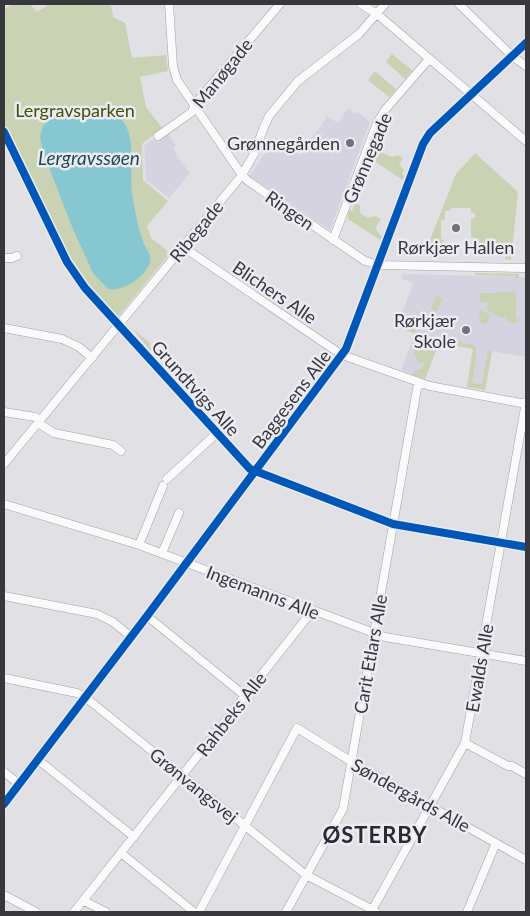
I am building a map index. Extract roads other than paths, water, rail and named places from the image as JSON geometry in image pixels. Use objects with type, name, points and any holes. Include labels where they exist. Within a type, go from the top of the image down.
[{"type":"street","name":"Ringen","points":[[169,4],[173,66],[177,80],[248,181],[365,261],[379,265],[526,268]]},
{"type":"street","name":"Manøgade","points":[[158,136],[192,112],[194,105],[280,4]]},
{"type":"street","points":[[361,4],[377,14],[526,141]]},
{"type":"street","name":"Ribegade","points":[[4,464],[242,175],[254,154],[269,116],[298,81],[359,34],[385,4]]},
{"type":"street","points":[[459,4],[512,56],[526,66]]},
{"type":"street","name":"Baggesens Alle","points":[[4,804],[346,349],[423,144],[430,133],[526,43]]},
{"type":"street","name":"Grønnegade","points":[[333,240],[378,123],[385,110],[429,59]]},
{"type":"street","name":"Grundtvigs Alle","points":[[4,132],[67,262],[85,288],[250,469],[393,524],[526,547]]},
{"type":"street","name":"Blichers Alle","points":[[182,247],[342,355],[418,383],[526,403]]},
{"type":"street","points":[[4,258],[17,256]]},
{"type":"street","points":[[4,328],[62,339],[80,347],[92,358]]},
{"type":"street","name":"Carit Etlars Alle","points":[[286,912],[343,809],[418,383]]},
{"type":"street","name":"Ewalds Alle","points":[[373,911],[465,743],[526,403]]},
{"type":"street","points":[[4,412],[35,417],[54,433],[113,445],[121,451]]},
{"type":"street","points":[[168,479],[217,433]]},
{"type":"street","points":[[139,545],[163,486]]},
{"type":"street","name":"Ingemanns Alle","points":[[4,504],[139,545],[374,633],[526,661]]},
{"type":"street","points":[[162,554],[179,513]]},
{"type":"street","points":[[4,596],[97,614],[113,622],[130,636]]},
{"type":"street","name":"Rahbeks Alle","points":[[74,912],[313,610]]},
{"type":"street","points":[[146,616],[245,696]]},
{"type":"street","name":"Grønvangsvej","points":[[4,678],[77,692],[85,697],[306,875],[373,911]]},
{"type":"street","name":"Søndergårds Alle","points":[[245,826],[297,728],[352,762],[526,860]]},
{"type":"street","points":[[465,743],[526,774]]},
{"type":"street","points":[[37,759],[134,837]]},
{"type":"street","points":[[4,772],[19,784]]},
{"type":"street","points":[[199,912],[245,826]]},
{"type":"street","points":[[467,912],[496,843]]},
{"type":"street","points":[[121,853],[194,912]]},
{"type":"street","points":[[4,895],[36,912]]},
{"type":"street","points":[[84,900],[106,912]]},
{"type":"water","name":"Lergravssøen","points":[[89,112],[114,115],[121,119],[126,126],[131,144],[131,184],[134,205],[141,236],[150,256],[148,268],[139,278],[127,286],[114,289],[108,289],[93,273],[73,229],[43,152],[40,136],[43,126],[49,120],[61,114],[66,114],[71,119],[74,119],[76,115]]},
{"type":"place","name":"Grønnegården","points":[[350,143]]},
{"type":"place","name":"Rørkjær Hallen","points":[[456,228]]},
{"type":"place","name":"Rørkjær Skole","points":[[466,330]]},
{"type":"district","name":"ØSTERBY","points":[[375,834]]},
{"type":"park label","name":"Lergravsparken","points":[[75,110]]}]
